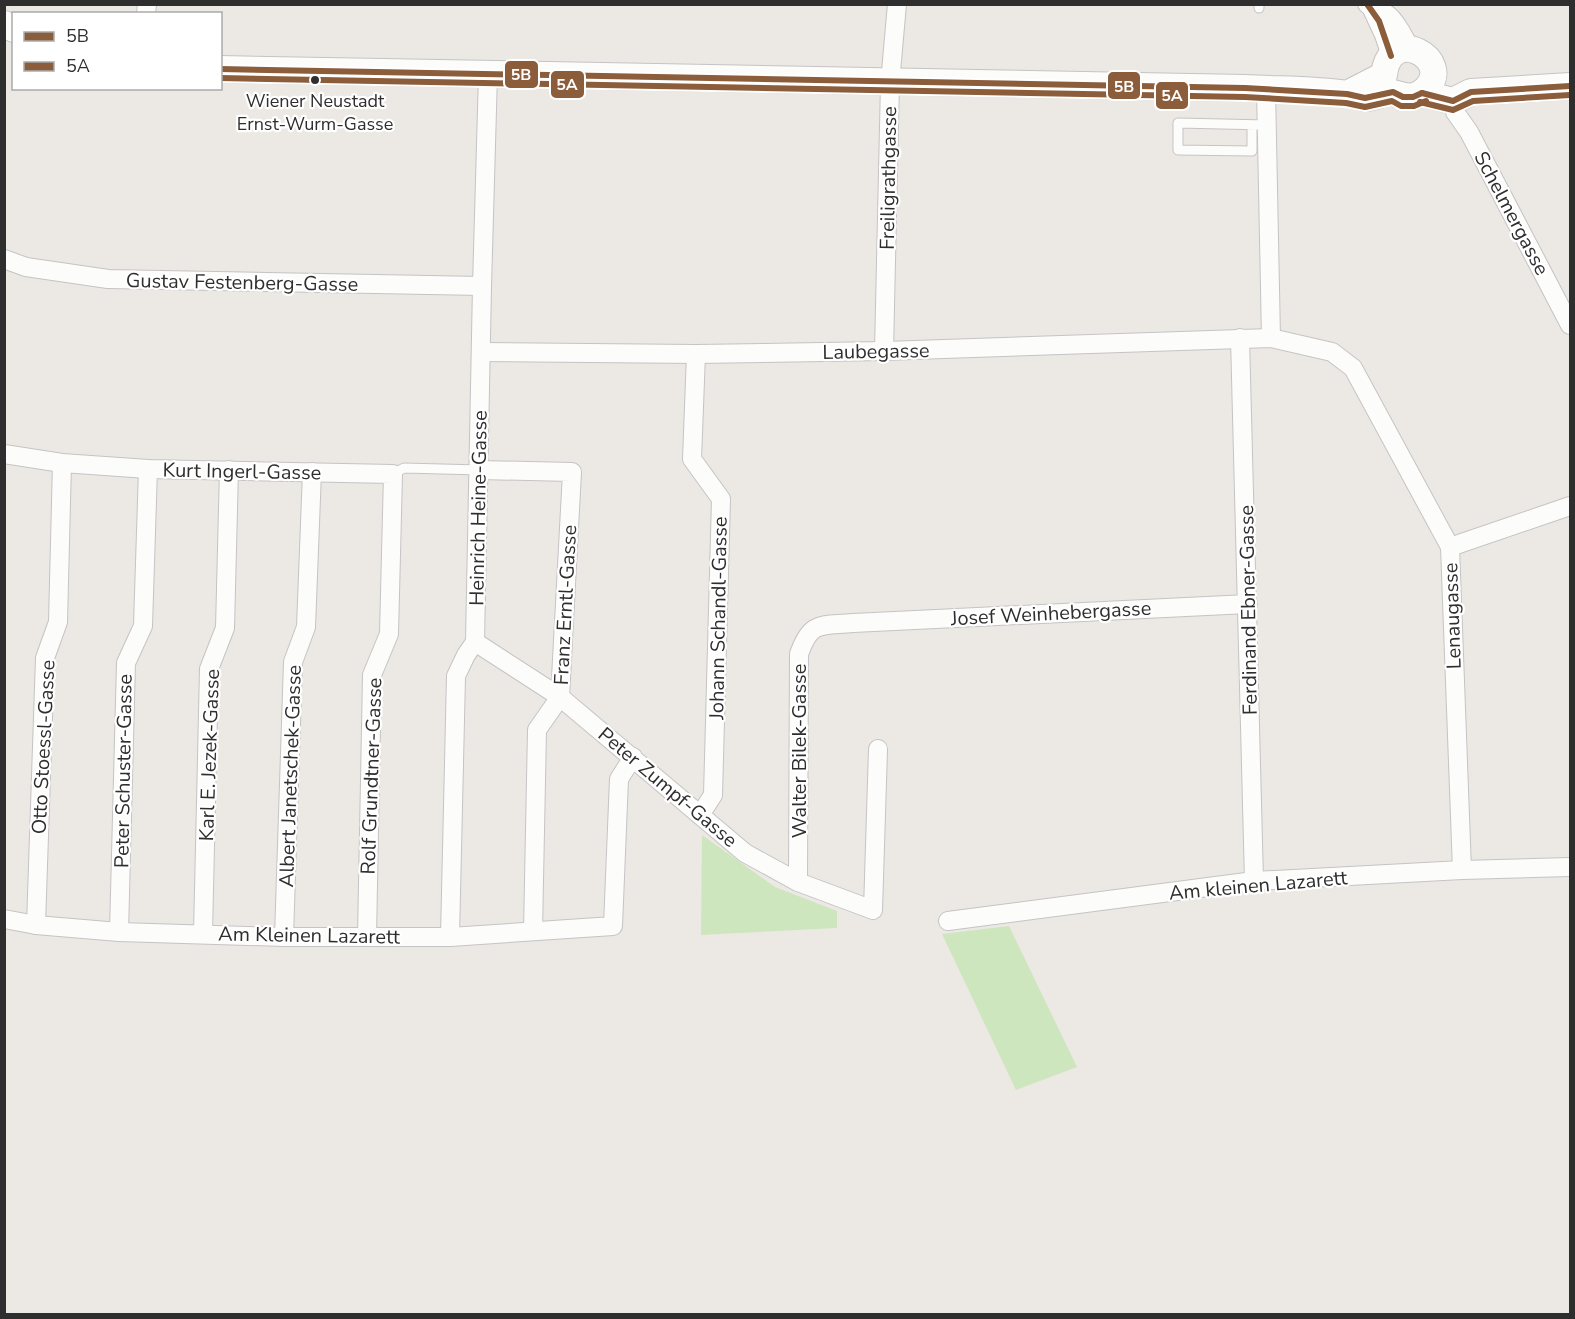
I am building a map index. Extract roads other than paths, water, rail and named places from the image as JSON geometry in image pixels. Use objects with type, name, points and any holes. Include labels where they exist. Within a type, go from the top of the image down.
[{"type":"street","name":"Freiligrathgasse","points":[[884,351],[890,82],[897,4]]},
{"type":"street","points":[[222,69],[1266,89],[1347,94],[1365,98],[1395,68],[1420,51],[1428,58],[1432,66],[1427,85],[1413,97],[1403,97],[1395,68],[1398,27],[1388,15],[1369,7]]},
{"type":"street","name":"Heinrich Heine-Gasse","points":[[450,937],[456,676],[475,642],[488,74]]},
{"type":"street","points":[[1427,85],[1462,96],[1570,86]]},
{"type":"street","points":[[1266,89],[1260,125],[1271,338]]},
{"type":"street","name":"Schelmergasse","points":[[1462,96],[1469,132],[1570,326]]},
{"type":"street","name":"Gustav Festenberg-Gasse","points":[[4,259],[26,267],[108,279],[482,286]]},
{"type":"street","name":"Ferdinand Ebner-Gasse","points":[[1240,338],[1254,881]]},
{"type":"street","name":"Laubegasse","points":[[481,352],[696,354],[884,351],[1271,338]]},
{"type":"street","name":"Lenaugasse","points":[[1271,338],[1332,352],[1353,368],[1450,547],[1462,870]]},
{"type":"street","name":"Johann Schandl-Gasse","points":[[696,354],[692,459],[721,499],[713,795],[700,815]]},
{"type":"street","name":"Kurt Ingerl-Gasse","points":[[4,454],[62,463],[148,470],[393,474]]},
{"type":"street","name":"Otto Stoessl-Gasse","points":[[36,925],[45,658],[58,622],[62,463]]},
{"type":"street","name":"Peter Schuster-Gasse","points":[[119,932],[126,663],[143,626],[148,470]]},
{"type":"street","name":"Karl E. Jezek-Gasse","points":[[203,934],[209,669],[225,628],[229,470]]},
{"type":"street","name":"Franz Erntl-Gasse","points":[[480,470],[572,472],[560,697],[537,730],[533,931]]},
{"type":"street","name":"Albert Janetschek-Gasse","points":[[284,937],[293,662],[306,627],[312,472]]},
{"type":"street","name":"Rolf Grundtner-Gasse","points":[[367,937],[372,675],[389,634],[393,474]]},
{"type":"street","points":[[1450,547],[1570,507]]},
{"type":"street","name":"Josef Weinhebergasse","points":[[853,623],[1248,604]]},
{"type":"street","name":"Walter Bilek-Gasse","points":[[798,882],[799,654],[805,636],[816,627],[853,623]]},
{"type":"street","name":"Peter Zumpf-Gasse","points":[[475,642],[560,697],[745,853],[798,882],[873,910],[878,749]]},
{"type":"street","name":"Am Kleinen Lazarett","points":[[4,919],[36,925],[119,932],[284,937],[450,937],[613,926],[619,779],[633,757]]},
{"type":"street","name":"Am kleinen Lazarett","points":[[948,921],[1254,881],[1570,867]]},
{"type":"lane","points":[[1178,123],[1260,125],[1252,151],[1178,150],[1178,123]]},
{"type":"lane","name":"Kurt Ingerl-Gasse","points":[[393,474],[404,468],[480,470]]},
{"type":"place","name":"Wiener Neustadt Ernst-Wurm-Gasse","points":[[315,80]]}]
